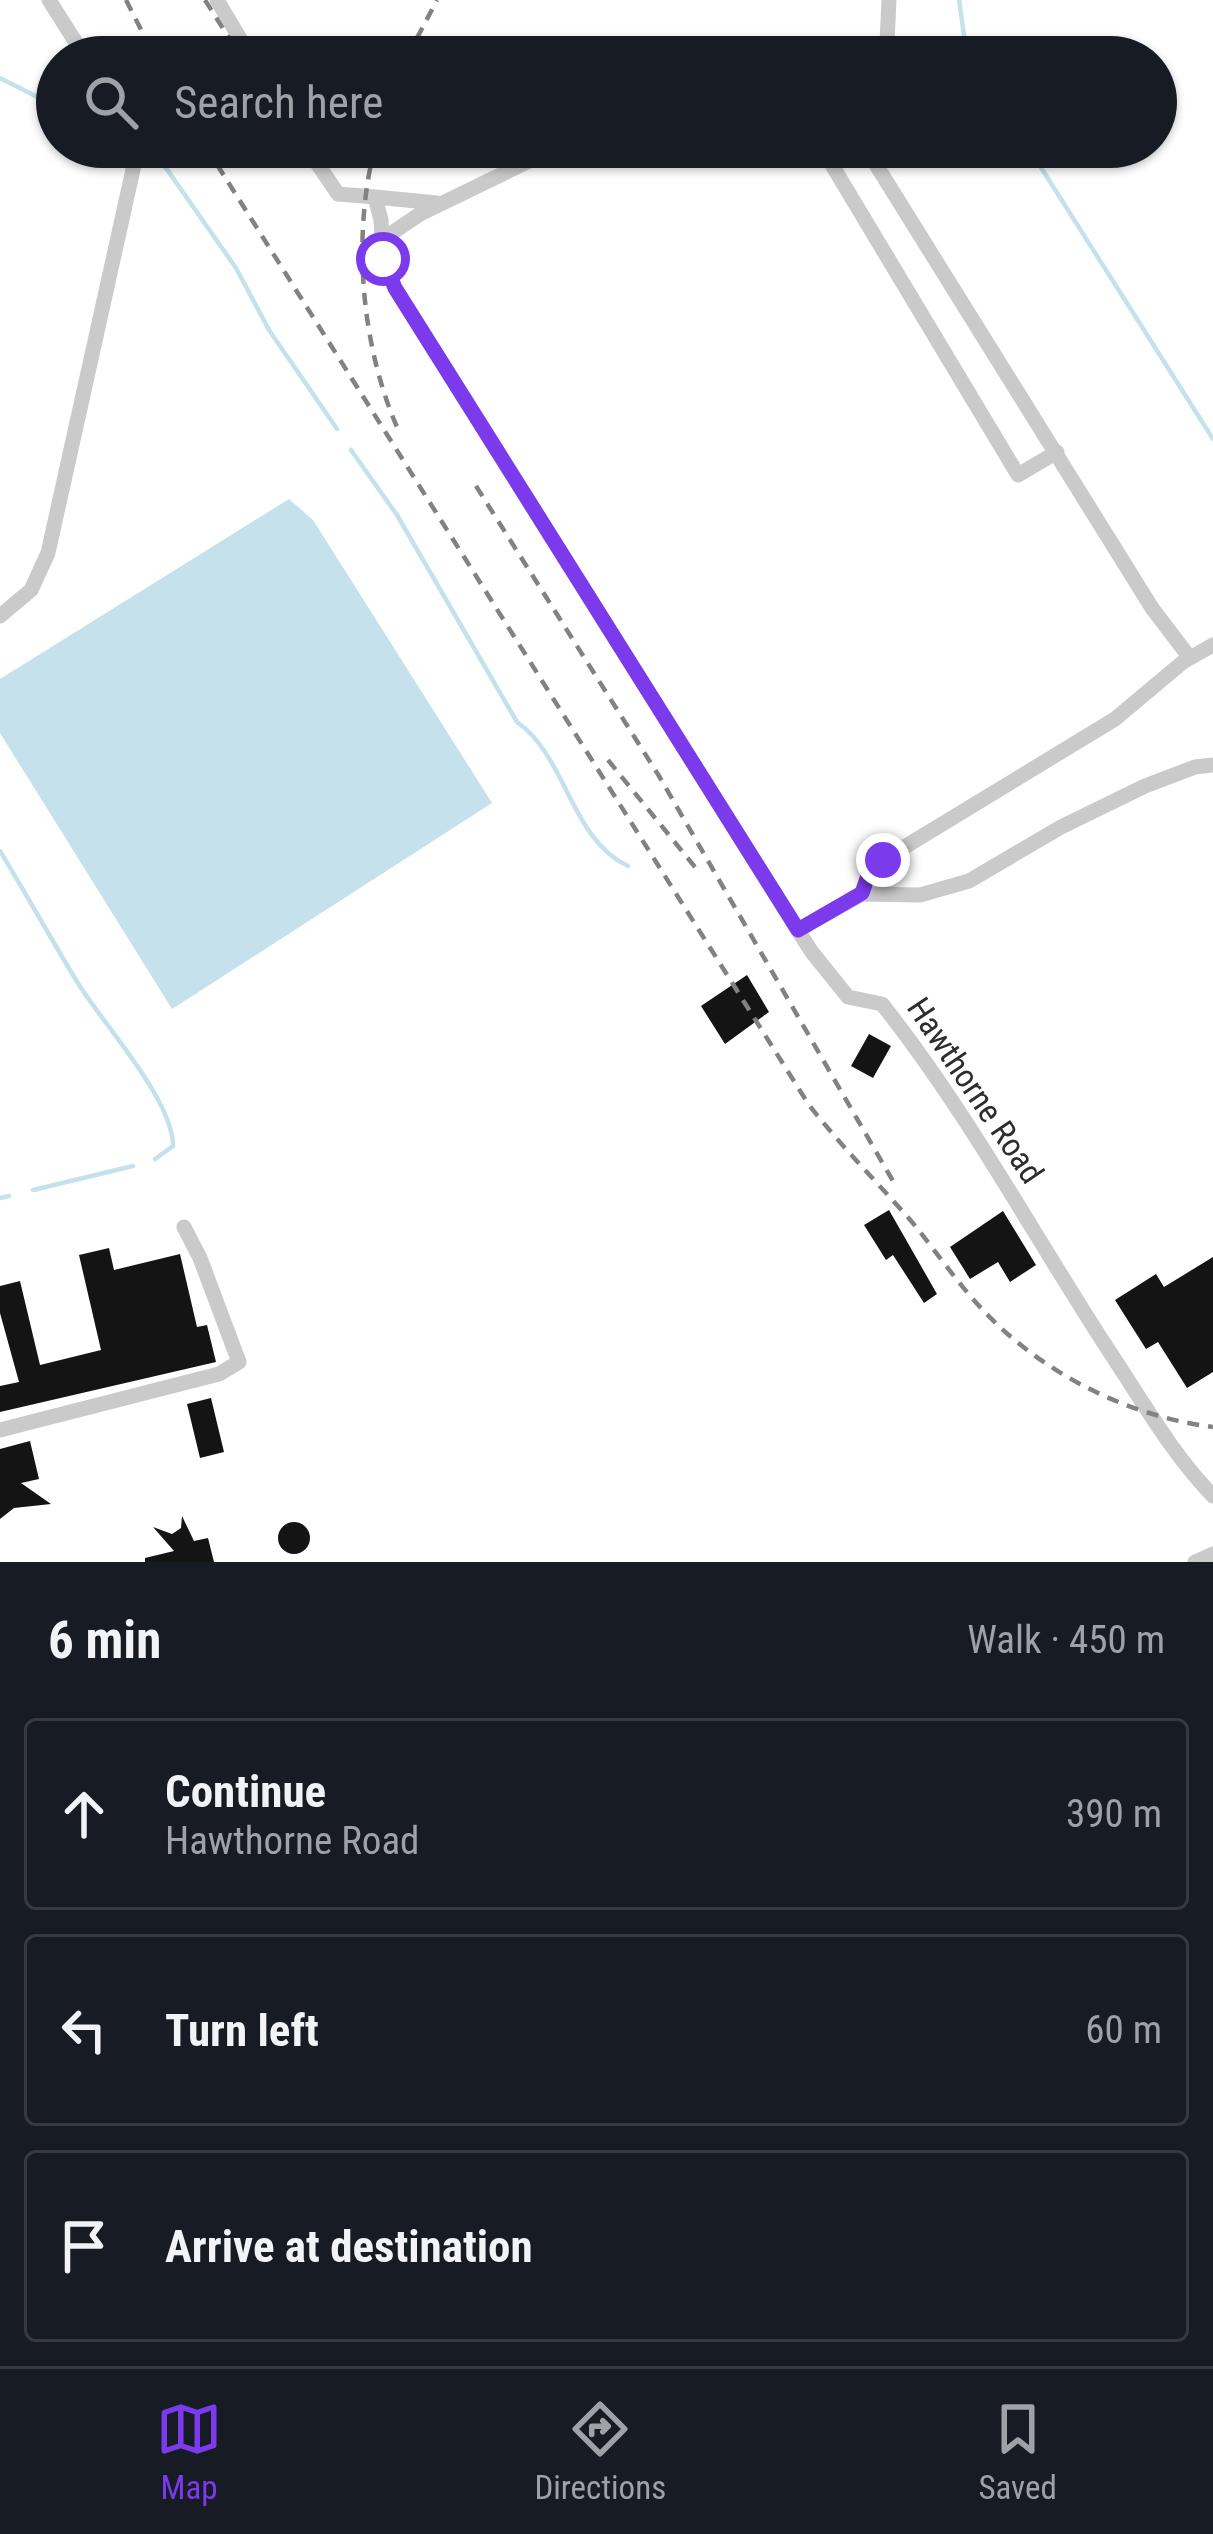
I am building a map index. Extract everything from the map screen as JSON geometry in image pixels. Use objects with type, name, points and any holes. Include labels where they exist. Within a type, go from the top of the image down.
[{"type":"street","points":[[49,0],[72,36]]},
{"type":"street","points":[[217,0],[238,36]]},
{"type":"street","points":[[887,36],[890,0]]},
{"type":"street","points":[[0,616],[32,590],[48,553],[133,168]]},
{"type":"street","points":[[320,168],[338,194],[446,203]]},
{"type":"street","points":[[383,239],[402,224],[516,168]]},
{"type":"street","points":[[834,168],[1018,475],[1057,452]]},
{"type":"street","points":[[878,168],[1152,608],[1190,658]]},
{"type":"street","name":"Hawthorne Road","points":[[375,197],[383,259],[395,288],[798,930],[848,998],[882,1004],[921,1053],[1109,1352],[1188,1470],[1213,1496]]},
{"type":"street","points":[[862,893],[869,873],[883,860],[1114,719],[1213,645]]},
{"type":"street","points":[[798,930],[862,893],[920,895],[968,881],[1060,827],[1145,786],[1213,765]]},
{"type":"street","points":[[0,1430],[219,1374],[239,1362],[184,1227]]},
{"type":"street","points":[[1195,1562],[1213,1554]]},
{"type":"water","points":[[289,499],[313,520],[492,803],[172,1009],[0,733],[0,679]]},
{"type":"building","points":[[747,975],[769,1012],[725,1044],[701,1006]]},
{"type":"building","points":[[869,1034],[891,1046],[873,1078],[851,1066]]},
{"type":"building","points":[[889,1210],[937,1294],[924,1303],[893,1255],[886,1260],[864,1225]]},
{"type":"building","points":[[1003,1211],[1036,1265],[1010,1282],[998,1262],[970,1279],[950,1247]]},
{"type":"building","points":[[109,1248],[114,1270],[180,1254],[197,1327],[207,1325],[216,1362],[0,1412],[0,1386],[19,1382],[0,1313],[0,1286],[20,1281],[40,1365],[101,1350],[79,1255]]},
{"type":"building","points":[[1213,1257],[1213,1372],[1187,1388],[1158,1342],[1146,1349],[1115,1300],[1156,1274],[1164,1287]]},
{"type":"building","points":[[211,1398],[224,1452],[200,1458],[187,1404]]},
{"type":"building","points":[[30,1441],[39,1479],[21,1483],[51,1504],[14,1508],[0,1519],[0,1449]]},
{"type":"building","points":[[182,1516],[194,1541],[208,1538],[214,1562],[145,1562],[145,1558],[174,1551],[153,1527],[172,1534],[181,1528]]},
{"type":"building","points":[[294,1522],[305,1527],[310,1538],[305,1549],[294,1554],[283,1549],[278,1538],[283,1527]]},
{"type":"waterway","points":[[959,0],[964,36]]},
{"type":"waterway","points":[[0,78],[36,96]]},
{"type":"waterway","points":[[166,168],[236,268],[269,330],[337,429]]},
{"type":"waterway","points":[[1041,168],[1213,439]]},
{"type":"waterway","points":[[351,450],[397,515],[517,722],[547,756],[594,837],[628,866]]},
{"type":"waterway","points":[[0,851],[76,980],[161,1106],[173,1146],[155,1159]]},
{"type":"waterway","points":[[33,1190],[133,1166]]},
{"type":"waterway","points":[[0,1198],[9,1196]]},
{"type":"railway","points":[[126,0],[144,36]]},
{"type":"railway","points":[[205,0],[228,36]]},
{"type":"railway","points":[[418,36],[437,0]]},
{"type":"railway","points":[[219,168],[809,1105],[981,1308],[1030,1352],[1117,1401],[1213,1427]]},
{"type":"railway","points":[[371,168],[362,252],[364,289],[375,361],[397,427]]},
{"type":"railway","points":[[476,486],[659,776],[897,1188]]},
{"type":"railway","points":[[608,760],[699,872]]},
{"type":"route","points":[[383,259],[395,288],[798,930],[862,893],[869,873],[883,860]]}]
